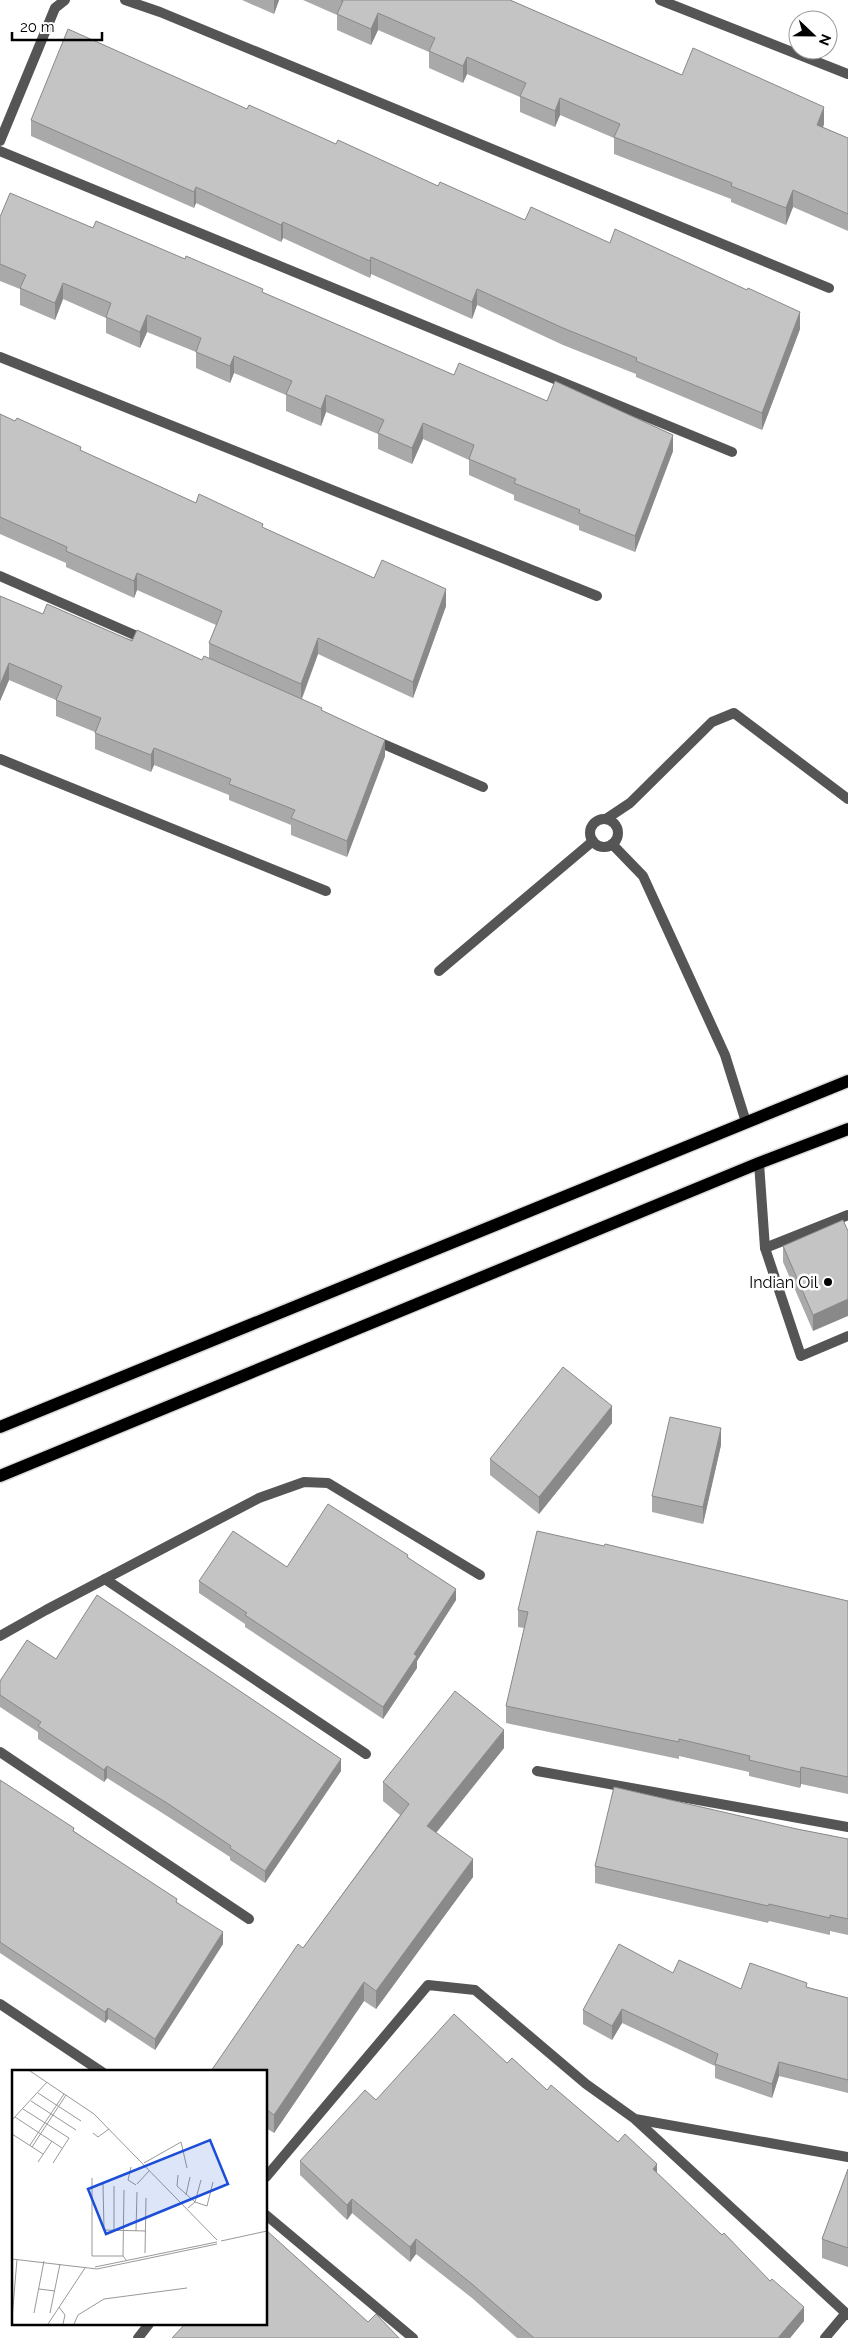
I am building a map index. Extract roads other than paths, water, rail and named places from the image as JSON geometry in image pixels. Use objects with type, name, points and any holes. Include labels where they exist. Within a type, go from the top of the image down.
[{"type":"main road","points":[[0,1427],[848,1081]]},
{"type":"main road","points":[[0,1476],[759,1163],[848,1129]]},
{"type":"street","points":[[0,141],[55,8],[65,0]]},
{"type":"street","points":[[126,0],[160,12],[829,288]]},
{"type":"street","points":[[660,0],[848,74]]},
{"type":"street","points":[[0,151],[732,452]]},
{"type":"street","points":[[0,357],[597,596]]},
{"type":"street","points":[[0,576],[155,644]]},
{"type":"street","points":[[606,819],[612,821],[618,830],[616,840],[612,844],[602,847],[593,841],[590,830],[592,825],[596,821],[606,819],[630,803],[712,722],[734,713],[848,799]]},
{"type":"street","points":[[364,735],[483,787]]},
{"type":"street","points":[[0,759],[326,891]]},
{"type":"street","points":[[438,971],[593,841]]},
{"type":"street","points":[[612,844],[643,876],[725,1055],[746,1122]]},
{"type":"street","points":[[759,1163],[765,1248],[801,1356],[848,1336]]},
{"type":"street","points":[[765,1248],[848,1215]]},
{"type":"street","points":[[0,1636],[259,1498],[304,1482],[328,1483],[480,1575]]},
{"type":"street","points":[[105,1579],[366,1754]]},
{"type":"street","points":[[0,1752],[249,1919]]},
{"type":"street","points":[[537,1771],[848,1826]]},
{"type":"street","points":[[268,2175],[428,1985],[474,1990],[586,2084],[635,2119],[847,2314],[825,2338]]},
{"type":"street","points":[[0,2004],[99,2070]]},
{"type":"street","points":[[635,2119],[848,2157]]},
{"type":"street","points":[[268,2217],[413,2338]]},
{"type":"street","points":[[138,2338],[147,2326]]},
{"type":"place","name":"Indian Oil","points":[[828,1282]]}]
